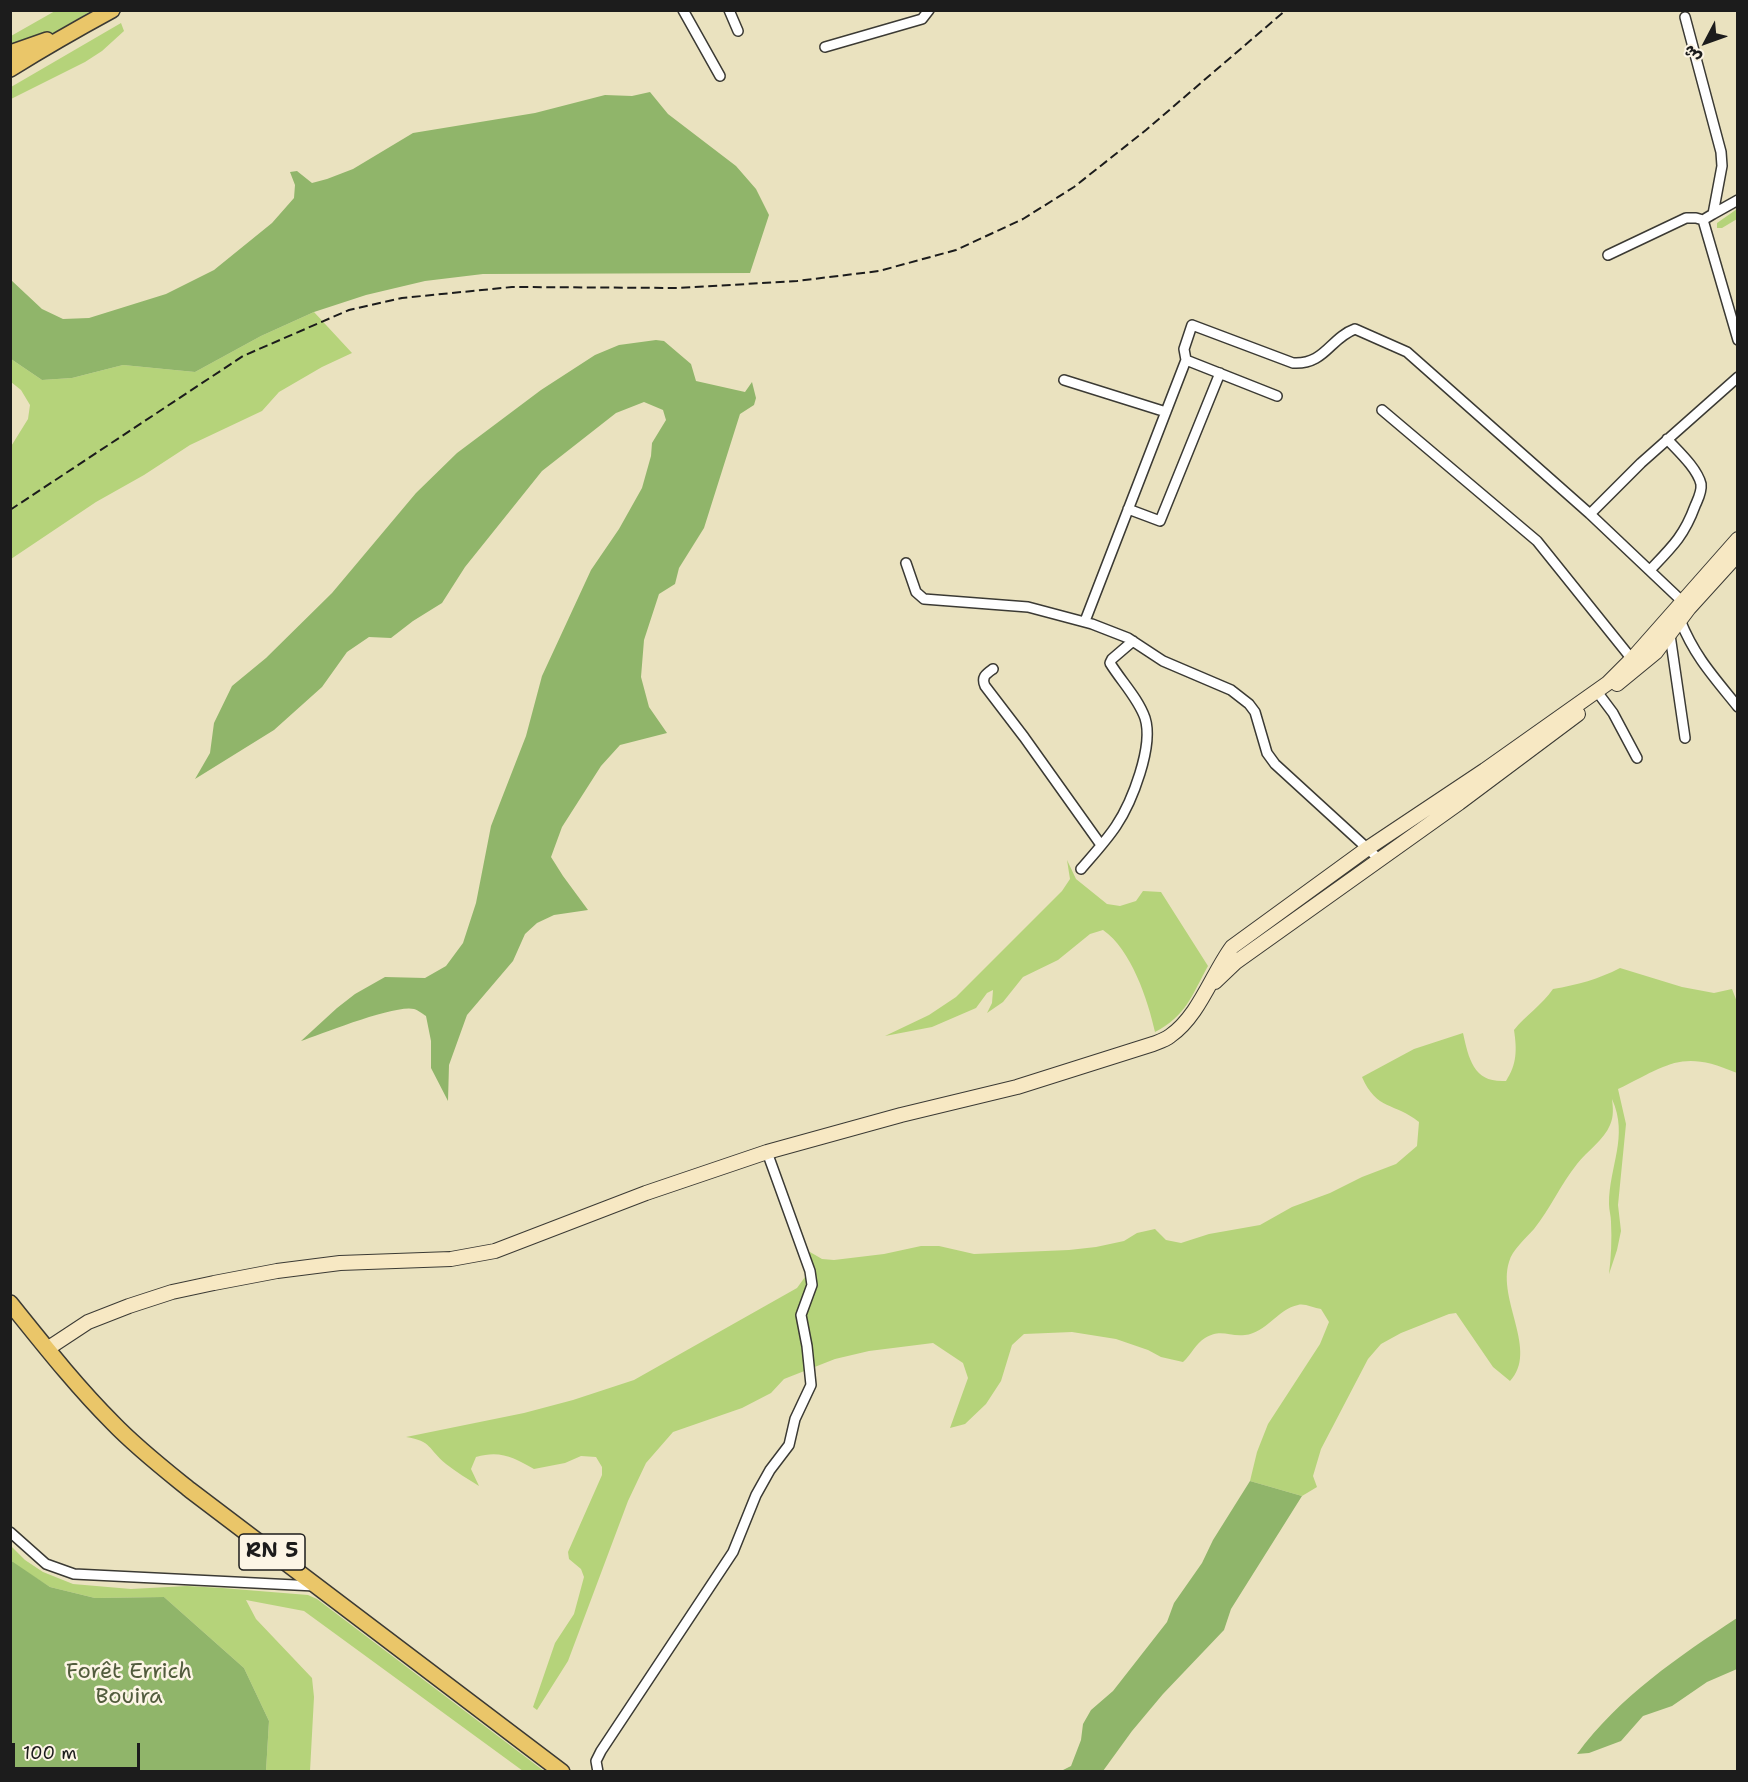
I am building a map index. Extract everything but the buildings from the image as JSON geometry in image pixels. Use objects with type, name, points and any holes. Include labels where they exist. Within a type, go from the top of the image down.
[{"type":"main road","points":[[10,69],[46,49],[56,40],[112,10]]},
{"type":"main road","points":[[10,53],[43,41],[56,40]]},
{"type":"main road","name":"RN 5","points":[[10,1303],[113,1424],[142,1451],[190,1490],[562,1772]]},
{"type":"street","points":[[683,10],[720,76]]},
{"type":"street","points":[[729,10],[738,31]]},
{"type":"street","points":[[825,47],[922,19],[929,10]]},
{"type":"street","points":[[1685,17],[1721,152],[1722,166],[1713,214]]},
{"type":"street","points":[[1608,255],[1686,218],[1703,220],[1737,200]]},
{"type":"street","points":[[1703,220],[1737,340]]},
{"type":"street","points":[[1085,621],[1186,360],[1184,349],[1192,325],[1285,361],[1302,363],[1315,360],[1348,332],[1355,329],[1382,343],[1407,352],[1590,514],[1685,604]]},
{"type":"street","points":[[1186,360],[1277,396]]},
{"type":"street","points":[[1128,509],[1160,521],[1220,373]]},
{"type":"street","points":[[1590,514],[1641,463],[1737,377]]},
{"type":"street","points":[[1064,380],[1166,412]]},
{"type":"street","points":[[1382,410],[1538,542],[1635,664]]},
{"type":"street","points":[[1650,570],[1680,538],[1701,492],[1701,484],[1697,475],[1667,439]]},
{"type":"street","points":[[1209,987],[1236,962],[1364,872],[1601,697],[1635,664],[1737,539]]},
{"type":"street","points":[[47,1349],[88,1322],[172,1292],[214,1282],[277,1270],[340,1263],[451,1259],[495,1251],[646,1193],[767,1152],[901,1115],[1017,1087],[1153,1044],[1170,1036],[1193,1010],[1209,987],[1221,961],[1232,947],[1368,848],[1485,770],[1635,664],[1656,652],[1680,620],[1685,604],[1737,554]]},
{"type":"street","points":[[906,563],[916,592],[924,599],[1028,607],[1085,621],[1133,641],[1163,661],[1231,690],[1250,704],[1255,712],[1267,753],[1275,764],[1380,860]]},
{"type":"street","points":[[1680,620],[1701,662],[1737,707]]},
{"type":"street","points":[[1670,634],[1685,738]]},
{"type":"street","points":[[1081,869],[1116,827],[1128,806],[1145,752],[1147,728],[1142,711],[1110,663],[1133,641]]},
{"type":"street","points":[[993,669],[982,681],[985,686],[1101,845]]},
{"type":"street","points":[[1601,697],[1637,758]]},
{"type":"street","points":[[1353,859],[1364,872]]},
{"type":"street","points":[[598,1772],[596,1761],[601,1751],[733,1552],[756,1495],[770,1470],[789,1445],[795,1419],[810,1384],[807,1346],[801,1315],[812,1285],[810,1271],[767,1152]]},
{"type":"street","points":[[10,1532],[46,1564],[74,1574],[317,1586]]},
{"type":"green space","points":[[55,11],[91,11],[50,35],[11,45],[11,36]]},
{"type":"green space","points":[[121,23],[124,31],[102,51],[11,99],[11,87]]},
{"type":"green space","points":[[650,92],[668,114],[736,166],[756,189],[769,215],[750,273],[483,274],[425,281],[366,295],[314,312],[261,336],[195,372],[123,365],[72,378],[42,380],[11,359],[11,280],[42,309],[63,319],[89,318],[166,294],[214,270],[272,223],[294,198],[295,185],[290,172],[297,171],[312,183],[353,169],[413,133],[535,113],[605,95],[632,96]]},
{"type":"green space","points":[[1737,209],[1737,219],[1722,228],[1717,228],[1717,223]]},
{"type":"green space","points":[[314,312],[352,353],[279,392],[262,411],[190,445],[144,475],[96,502],[11,559],[10,448],[28,419],[30,405],[21,390],[11,382],[11,359],[42,380],[72,378],[123,365],[195,372],[261,336]]},
{"type":"green space","points":[[664,341],[691,364],[696,381],[745,392],[752,382],[756,398],[754,405],[740,414],[704,528],[679,568],[675,584],[659,594],[644,640],[641,677],[649,707],[667,733],[620,745],[601,766],[562,827],[551,857],[588,910],[554,915],[537,923],[525,934],[513,961],[467,1015],[449,1065],[448,1101],[431,1068],[431,1041],[426,1016],[416,1010],[405,1009],[376,1015],[301,1041],[355,994],[385,977],[425,978],[446,966],[463,943],[476,903],[491,826],[526,736],[542,676],[591,570],[619,529],[642,488],[651,456],[652,443],[666,420],[663,410],[644,402],[616,413],[542,471],[465,567],[442,603],[391,638],[369,637],[347,652],[322,687],[274,730],[195,779],[210,753],[214,723],[232,686],[266,658],[332,593],[416,493],[457,453],[541,390],[595,355],[619,345]]},
{"type":"green space","points":[[1067,860],[1076,879],[1107,904],[1120,906],[1136,901],[1143,891],[1161,892],[1208,966],[1187,1004],[1174,1019],[1155,1032],[1143,991],[1130,962],[1122,949],[1103,930],[1090,934],[1058,960],[1023,977],[1003,1002],[987,1013],[992,1003],[993,990],[987,993],[976,1008],[932,1027],[885,1036],[929,1015],[956,997],[1062,891],[1070,879]]},
{"type":"green space","points":[[1620,968],[1682,987],[1714,993],[1732,989],[1737,1002],[1737,1073],[1702,1062],[1689,1061],[1664,1067],[1618,1089],[1626,1124],[1618,1205],[1621,1231],[1609,1274],[1610,1190],[1619,1139],[1617,1113],[1612,1099],[1613,1115],[1607,1130],[1600,1141],[1577,1164],[1540,1221],[1516,1249],[1509,1262],[1508,1292],[1519,1340],[1520,1355],[1518,1369],[1510,1381],[1493,1367],[1456,1313],[1401,1333],[1381,1344],[1368,1359],[1321,1449],[1313,1476],[1317,1487],[1302,1496],[1250,1481],[1257,1452],[1268,1424],[1320,1344],[1329,1322],[1321,1309],[1298,1305],[1284,1311],[1266,1326],[1252,1333],[1211,1335],[1199,1343],[1183,1362],[1161,1357],[1116,1339],[1072,1332],[1024,1334],[1012,1345],[1001,1381],[986,1404],[965,1424],[950,1428],[968,1378],[963,1363],[933,1343],[869,1351],[835,1359],[784,1379],[771,1393],[742,1408],[673,1432],[646,1463],[628,1501],[568,1661],[537,1710],[533,1707],[555,1643],[574,1614],[584,1577],[581,1569],[569,1559],[568,1552],[602,1475],[602,1467],[596,1457],[581,1456],[565,1463],[534,1469],[507,1456],[485,1455],[476,1457],[471,1469],[479,1486],[446,1464],[425,1443],[406,1437],[524,1413],[634,1380],[797,1288],[805,1277],[810,1252],[822,1259],[834,1260],[884,1254],[921,1246],[939,1246],[974,1254],[1069,1250],[1124,1241],[1137,1233],[1155,1229],[1166,1240],[1181,1243],[1209,1234],[1260,1225],[1292,1207],[1396,1164],[1417,1146],[1419,1122],[1380,1101],[1362,1077],[1414,1049],[1463,1033],[1471,1061],[1480,1074],[1495,1081],[1506,1081],[1515,1057],[1514,1030],[1553,989],[1588,981]]},
{"type":"green space","points":[[1250,1481],[1302,1496],[1231,1609],[1224,1630],[1163,1694],[1103,1771],[1061,1771],[1071,1766],[1081,1740],[1083,1724],[1091,1710],[1113,1691],[1167,1622],[1174,1603],[1202,1563],[1213,1540]]},
{"type":"green space","points":[[10,1545],[25,1560],[43,1572],[73,1584],[131,1589],[187,1586],[308,1595],[317,1599],[544,1771],[523,1771],[304,1611],[246,1600],[256,1619],[312,1678],[314,1697],[310,1771],[266,1771],[269,1721],[244,1668],[164,1597],[95,1598],[50,1587],[14,1564],[11,1560]]},
{"type":"green space","name":"Forêt Errich Bouira","points":[[10,1560],[50,1587],[95,1598],[164,1597],[244,1668],[269,1721],[266,1771],[11,1771]]},
{"type":"green space","points":[[1737,1618],[1737,1669],[1707,1682],[1672,1706],[1643,1716],[1621,1741],[1589,1753],[1577,1754],[1612,1714],[1651,1679]]},
{"type":"railway","points":[[10,510],[243,356],[349,310],[402,298],[512,287],[679,288],[797,281],[879,271],[956,250],[1023,219],[1074,187],[1146,130],[1286,10]]}]
